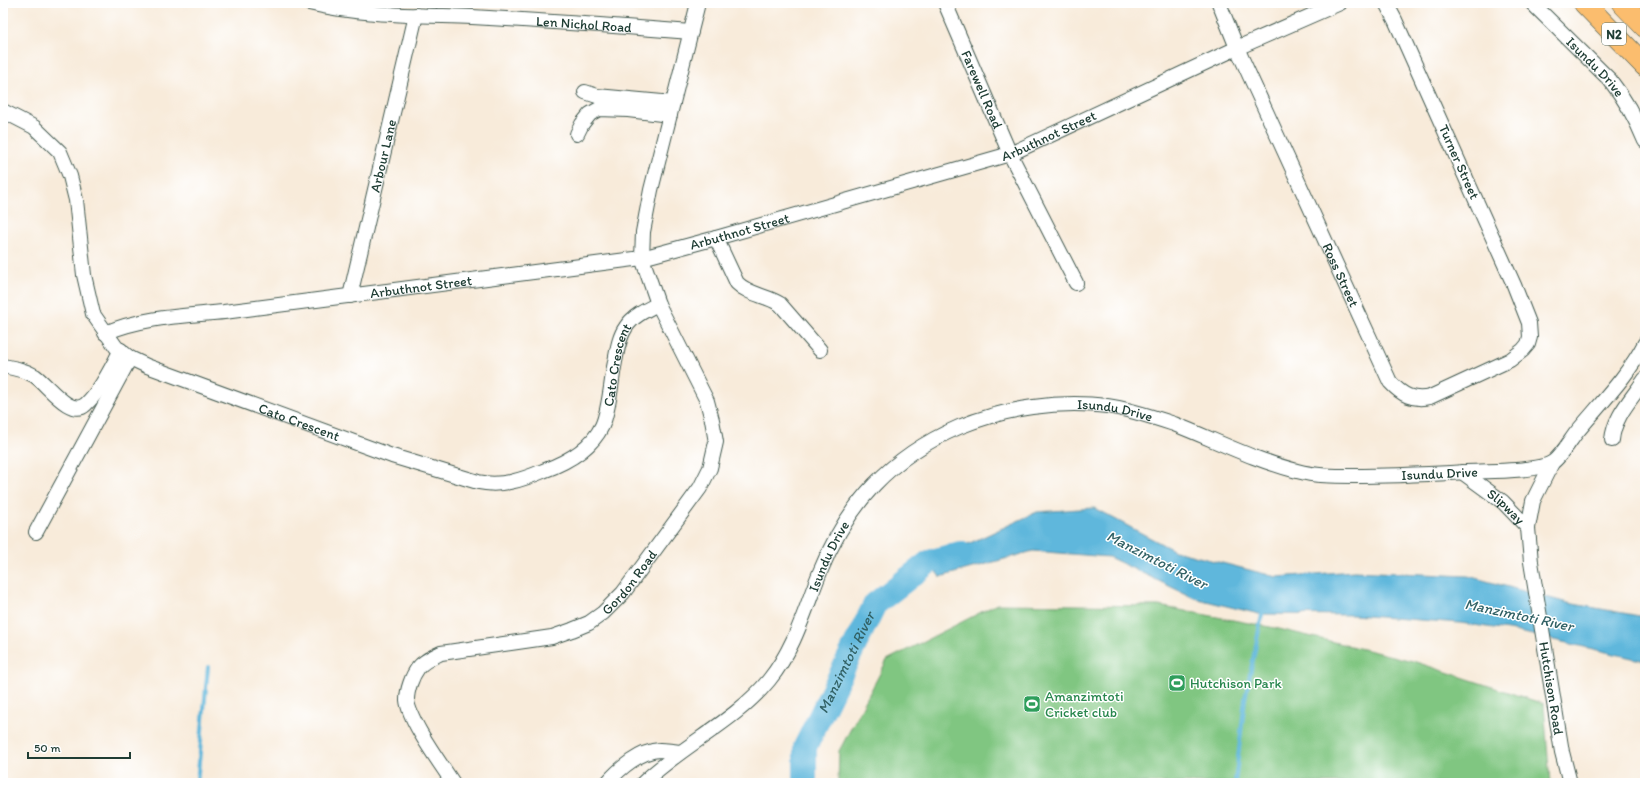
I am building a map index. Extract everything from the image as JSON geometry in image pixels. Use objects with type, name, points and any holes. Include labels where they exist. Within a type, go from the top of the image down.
[{"type":"highway","name":"N2","points":[[1584,3],[1645,66]]},
{"type":"highway","name":"N2","points":[[1622,3],[1645,27]]},
{"type":"highway","points":[[1639,3],[1645,7]]},
{"type":"street","name":"Len Nichol Road","points":[[309,3],[329,8],[416,15],[577,22],[691,32]]},
{"type":"street","points":[[642,258],[644,232],[651,190],[698,3]]},
{"type":"street","name":"Farewell Road","points":[[945,3],[1010,154],[1076,283]]},
{"type":"street","name":"Ross Street","points":[[1219,3],[1237,48],[1390,382],[1402,393],[1415,398],[1426,398],[1510,360],[1528,344],[1530,323]]},
{"type":"street","name":"Arbuthnot Street","points":[[106,333],[123,325],[137,322],[642,258],[1010,154],[1237,48],[1340,3]]},
{"type":"street","name":"Turner Street","points":[[1386,3],[1395,20],[1530,323]]},
{"type":"street","name":"Isundu Drive","points":[[1532,3],[1610,80],[1620,92],[1645,141]]},
{"type":"street","name":"Arbour Lane","points":[[350,296],[416,15]]},
{"type":"street","points":[[585,92],[597,96],[671,109]]},
{"type":"street","points":[[577,134],[582,124],[590,114],[599,109],[671,109]]},
{"type":"street","name":"Cato Crescent","points":[[3,112],[34,127],[60,152],[70,176],[76,200],[84,275],[94,314],[106,333],[126,354],[147,366],[392,456],[478,482],[492,485],[519,481],[554,467],[588,446],[602,426],[620,336],[626,326],[636,316],[658,304]]},
{"type":"street","points":[[716,238],[737,283],[747,292],[773,300],[780,304],[820,350]]},
{"type":"street","name":"Gordon Road","points":[[453,783],[411,715],[407,694],[418,668],[427,660],[441,653],[552,637],[583,626],[603,613],[622,593],[700,488],[710,468],[716,442],[707,401],[658,304],[642,258]]},
{"type":"street","points":[[1552,463],[1632,366],[1645,343]]},
{"type":"street","points":[[3,366],[18,368],[35,376],[66,404],[74,408],[80,408],[86,405],[126,354]]},
{"type":"street","points":[[36,532],[126,354]]},
{"type":"street","points":[[1612,440],[1613,428],[1624,407],[1645,379]]},
{"type":"street","name":"Isundu Drive","points":[[643,783],[680,752],[751,699],[769,680],[791,645],[821,569],[842,524],[867,491],[889,470],[931,441],[959,427],[986,417],[1049,405],[1079,404],[1109,406],[1169,423],[1260,460],[1301,472],[1337,476],[1406,476],[1522,470],[1552,463]]},
{"type":"street","name":"Hutchison Road","points":[[1552,463],[1533,501],[1528,528],[1531,562],[1558,729],[1570,783]]},
{"type":"street","name":"Slipway","points":[[1462,472],[1498,498],[1528,528]]},
{"type":"street","points":[[607,783],[628,764],[645,753],[659,750],[680,752]]},
{"type":"street","name":"Hutchison Road","points":[[1562,752],[1562,783]]},
{"type":"green space","name":"Hutchison Park","points":[[997,604],[1159,606],[1275,628],[1413,661],[1544,704],[1550,783],[838,783],[839,751],[887,660]]},
{"type":"water","points":[[1094,508],[1175,551],[1277,577],[1354,571],[1468,576],[1568,603],[1645,617],[1645,661],[1515,631],[1460,623],[1353,615],[1259,614],[1194,598],[1109,557],[1033,551],[940,577],[929,562],[1037,512]]},
{"type":"waterway","name":"Manzimtoti River","points":[[805,783],[805,747],[875,604],[929,562],[960,553]]},
{"type":"waterway","points":[[1235,783],[1245,699],[1263,610]]},
{"type":"waterway","points":[[197,783],[208,667]]},
{"type":"place","name":"Hutchison Park","points":[[1177,683]]},
{"type":"place","name":"Amanzimtoti Cricket club","points":[[1032,704]]}]
